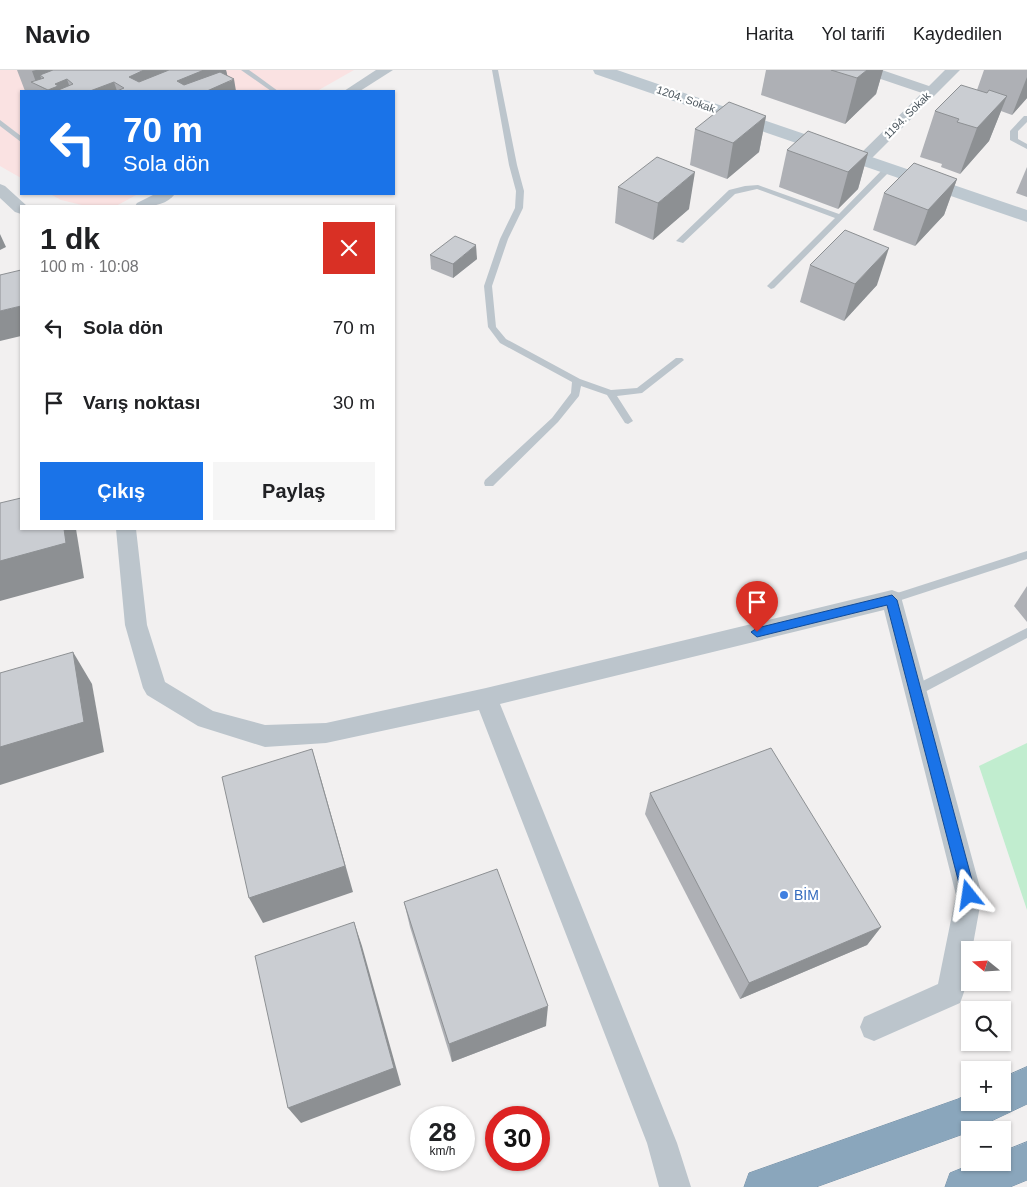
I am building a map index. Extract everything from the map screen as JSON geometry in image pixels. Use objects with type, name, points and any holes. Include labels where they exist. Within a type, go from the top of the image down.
[{"type":"highway","points":[[1011,1093],[1027,1085]]},
{"type":"highway","points":[[763,1187],[974,1111]]},
{"type":"highway","points":[[964,1187],[1027,1161]]},
{"type":"street","points":[[353,90],[386,70]]},
{"type":"street","name":"1204. Sokak","points":[[601,70],[1027,216]]},
{"type":"street","points":[[868,70],[931,91]]},
{"type":"street","name":"1194. Sokak","points":[[862,160],[953,70]]},
{"type":"street","points":[[0,190],[20,208]]},
{"type":"street","points":[[145,205],[165,195]]},
{"type":"street","points":[[126,530],[136,625],[155,688],[206,719],[265,736],[326,733],[486,698],[892,600],[969,895],[950,993],[874,1027]]},
{"type":"street","points":[[486,698],[662,1142],[675,1187]]},
{"type":"lane","points":[[244,70],[274,90]]},
{"type":"lane","points":[[495,70],[511,156],[520,191],[519,208],[504,239],[488,286],[492,327],[503,341],[578,380],[610,393],[638,391],[679,360]]},
{"type":"lane","points":[[1027,118],[1014,131],[1014,140],[1027,147]]},
{"type":"lane","points":[[2,126],[20,139]]},
{"type":"lane","points":[[771,286],[888,169]]},
{"type":"lane","points":[[680,241],[732,192],[745,188],[758,187],[841,217]]},
{"type":"lane","points":[[489,483],[555,420],[576,394],[578,380]]},
{"type":"lane","points":[[610,393],[628,421]]},
{"type":"lane","points":[[892,600],[1027,555]]},
{"type":"lane","points":[[915,691],[1027,633]]},
{"type":"shaded area","points":[[0,70],[354,70],[319,90],[20,90],[20,177],[0,166]]},
{"type":"shaded area","points":[[52,195],[136,195],[118,205],[82,205],[61,200]]},
{"type":"green space","points":[[1027,743],[1027,910],[979,766]]},
{"type":"building","points":[[53,70],[144,70],[129,77],[139,82],[169,70],[204,70],[177,81],[184,85],[220,72],[234,79],[209,90],[119,90],[124,88],[114,82],[93,90],[58,90],[73,84],[67,79],[55,84],[58,86],[48,90],[31,82],[44,78],[40,75]]},
{"type":"building","points":[[831,70],[867,70],[857,78]]},
{"type":"building","points":[[961,85],[987,93],[989,90],[1007,96],[977,128],[957,122],[959,119],[935,111]]},
{"type":"building","points":[[729,102],[766,116],[733,143],[695,129]]},
{"type":"building","points":[[808,131],[868,153],[848,172],[787,150]]},
{"type":"building","points":[[657,157],[695,172],[658,203],[618,187]]},
{"type":"building","points":[[914,163],[957,179],[928,210],[884,193]]},
{"type":"building","points":[[845,230],[889,248],[855,284],[810,265]]},
{"type":"building","points":[[455,236],[476,245],[453,264],[430,255]]},
{"type":"building","points":[[20,270],[20,306],[0,311],[0,275]]},
{"type":"building","points":[[20,498],[20,530],[64,530],[66,543],[0,561],[0,503]]},
{"type":"building","points":[[73,652],[84,722],[0,747],[0,673]]},
{"type":"building","points":[[771,748],[881,927],[749,983],[650,793]]},
{"type":"building","points":[[312,749],[345,866],[249,898],[222,777]]},
{"type":"building","points":[[497,869],[548,1006],[449,1044],[404,902]]},
{"type":"building","points":[[354,922],[394,1068],[288,1108],[255,956]]},
{"type":"place","name":"BİM","points":[[784,895]]},
{"type":"route","points":[[757,632],[892,600],[969,895]]}]
